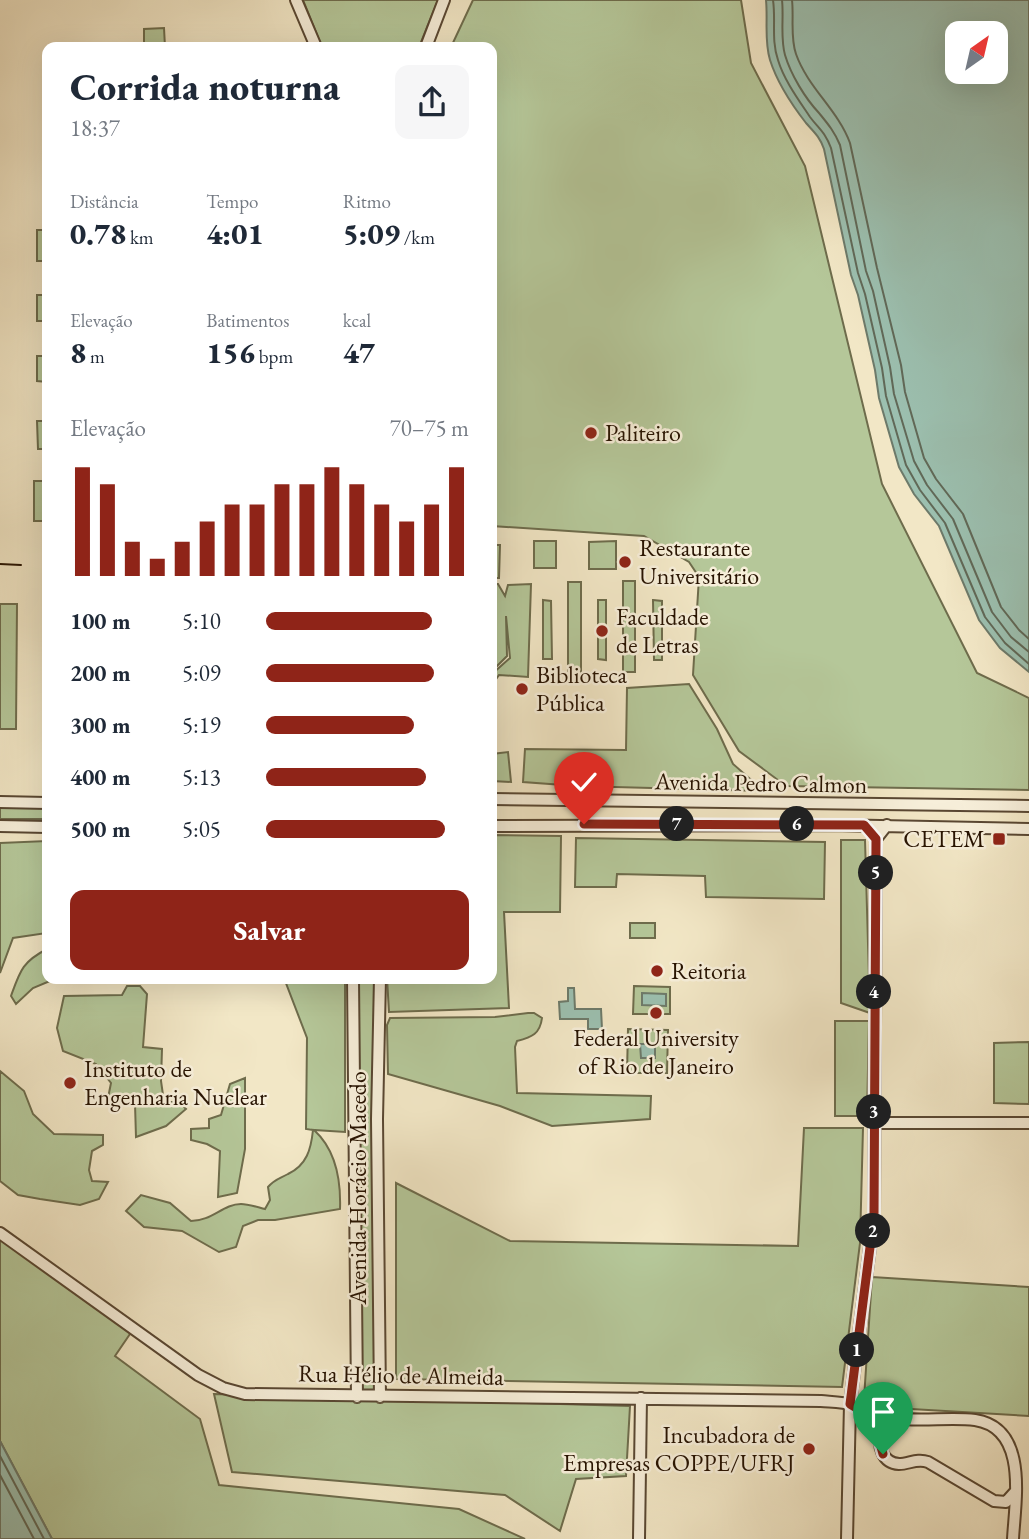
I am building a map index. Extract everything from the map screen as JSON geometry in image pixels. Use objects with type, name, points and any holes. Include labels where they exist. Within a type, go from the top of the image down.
[{"type":"street","points":[[428,42],[444,0]]},
{"type":"street","points":[[294,1],[314,42]]},
{"type":"street","name":"Avenida Pedro Calmon","points":[[497,799],[1029,806]]},
{"type":"street","points":[[0,802],[42,803]]},
{"type":"street","name":"Avenida Pedro Calmon","points":[[497,827],[584,824],[887,825],[1029,829]]},
{"type":"street","points":[[864,825],[876,839]]},
{"type":"street","points":[[847,1539],[850,1404],[874,1216],[876,839],[887,825]]},
{"type":"street","points":[[0,826],[42,827]]},
{"type":"street","name":"Avenida Horácio Macedo","points":[[353,984],[357,1397]]},
{"type":"street","name":"Avenida Horácio Macedo","points":[[380,984],[377,1119],[380,1397]]},
{"type":"street","points":[[353,1119],[377,1119]]},
{"type":"street","points":[[874,1124],[1029,1123]]},
{"type":"street","name":"Rua Hélio de Almeida","points":[[0,1233],[198,1375],[223,1388],[245,1394],[821,1401],[850,1404],[903,1419],[976,1420],[996,1430],[1008,1441],[1015,1457],[1013,1539]]},
{"type":"street","points":[[639,1539],[641,1398]]},
{"type":"street","points":[[850,1404],[868,1415],[881,1433],[883,1454],[893,1463],[918,1460],[928,1462],[1006,1510],[1014,1524]]},
{"type":"street","points":[[881,1433],[903,1419]]},
{"type":"street","points":[[993,1501],[1006,1502],[1016,1493]]},
{"type":"shaded area","points":[[303,0],[438,0],[421,42],[320,42]]},
{"type":"shaded area","points":[[473,0],[741,0],[751,63],[805,166],[882,484],[977,673],[1029,698],[1029,790],[786,786],[739,751],[693,675],[699,577],[689,562],[644,536],[497,526],[497,42],[453,42]]},
{"type":"shaded area","points":[[164,28],[165,42],[144,42],[144,29]]},
{"type":"shaded area","points":[[37,230],[42,230],[42,261],[37,261]]},
{"type":"shaded area","points":[[37,295],[42,295],[42,321],[37,321]]},
{"type":"shaded area","points":[[37,356],[42,356],[42,382],[37,381]]},
{"type":"shaded area","points":[[37,421],[42,421],[42,449],[38,449]]},
{"type":"shaded area","points":[[34,481],[42,481],[42,521],[34,521]]},
{"type":"shaded area","points":[[534,541],[556,541],[556,568],[534,568]]},
{"type":"shaded area","points":[[616,541],[616,569],[589,569],[589,542]]},
{"type":"shaded area","points":[[497,545],[500,545],[497,578]]},
{"type":"shaded area","points":[[623,581],[635,581],[635,672],[623,672]]},
{"type":"shaded area","points":[[568,582],[581,582],[581,674],[568,674]]},
{"type":"shaded area","points":[[497,584],[505,596],[508,585],[531,584],[528,677],[499,675],[497,678],[497,670],[510,658],[506,616],[507,656],[497,666]]},
{"type":"shaded area","points":[[543,600],[551,601],[552,659],[543,659]]},
{"type":"shaded area","points":[[598,600],[606,600],[606,660],[598,659]]},
{"type":"shaded area","points":[[653,600],[662,601],[662,660],[654,660]]},
{"type":"shaded area","points":[[0,604],[17,604],[16,729],[0,729]]},
{"type":"shaded area","points":[[689,684],[717,729],[733,764],[764,791],[523,782],[525,749],[626,750],[627,688]]},
{"type":"shaded area","points":[[508,752],[511,782],[497,781],[497,753]]},
{"type":"shaded area","points":[[0,807],[42,807],[42,819],[0,819]]},
{"type":"shaded area","points":[[497,835],[561,836],[560,912],[504,912],[509,1008],[389,1012],[387,984],[497,984]]},
{"type":"shaded area","points":[[576,838],[825,842],[824,899],[706,897],[705,876],[617,874],[616,887],[575,887]]},
{"type":"shaded area","points":[[841,840],[865,840],[870,1013],[841,1003]]},
{"type":"shaded area","points":[[42,841],[42,934],[13,938],[0,973],[0,843]]},
{"type":"shaded area","points":[[630,923],[655,923],[655,938],[630,938]]},
{"type":"shaded area","points":[[42,952],[43,984],[33,988],[16,1004],[11,996],[20,974],[32,958]]},
{"type":"shaded area","points":[[286,984],[345,984],[345,1132],[314,1130],[327,1147],[336,1166],[340,1209],[275,1220],[258,1220],[243,1226],[236,1247],[219,1252],[182,1231],[144,1227],[126,1211],[141,1195],[170,1203],[191,1221],[241,1204],[265,1209],[270,1200],[268,1187],[300,1166],[311,1144],[313,1130],[306,1129],[307,1038]]},
{"type":"shaded area","points":[[353,984],[380,984],[380,1397],[357,1397]]},
{"type":"shaded area","points":[[127,986],[140,986],[147,994],[143,1047],[162,1049],[161,1081],[164,1102],[180,1102],[186,1109],[166,1126],[136,1137],[135,1104],[108,1098],[111,1083],[96,1064],[63,1051],[57,1028],[64,996],[122,995]]},
{"type":"shaded area","points":[[634,986],[670,987],[670,1014],[633,1014]]},
{"type":"shaded area","points":[[528,1013],[542,1018],[537,1031],[517,1041],[515,1047],[517,1093],[651,1096],[650,1119],[552,1126],[500,1106],[388,1074],[387,1025],[390,1018],[495,1017]]},
{"type":"shaded area","points":[[835,1021],[869,1021],[867,1116],[835,1116]]},
{"type":"shaded area","points":[[628,1029],[668,1030],[667,1073],[627,1073]]},
{"type":"shaded area","points":[[1029,1042],[1029,1104],[994,1103],[994,1043]]},
{"type":"shaded area","points":[[0,1071],[24,1091],[33,1114],[54,1134],[103,1135],[103,1145],[92,1151],[89,1170],[92,1181],[108,1182],[99,1199],[80,1205],[18,1195],[0,1181]]},
{"type":"shaded area","points":[[245,1078],[245,1149],[237,1193],[218,1197],[220,1151],[191,1140],[191,1129],[209,1128],[209,1119],[221,1115],[230,1084]]},
{"type":"shaded area","points":[[804,1128],[863,1128],[860,1243],[842,1387],[396,1379],[396,1183],[510,1241],[798,1246]]},
{"type":"shaded area","points":[[0,1238],[132,1331],[115,1356],[200,1419],[219,1485],[459,1509],[525,1539],[52,1539],[0,1441]]},
{"type":"shaded area","points":[[872,1277],[1029,1287],[1029,1416],[877,1407],[864,1399]]},
{"type":"shaded area","points":[[214,1394],[630,1406],[626,1476],[576,1479],[560,1531],[505,1495],[232,1472]]},
{"type":"water","points":[[766,0],[1029,0],[1029,672],[1000,648],[979,620],[939,526],[914,494],[899,467],[879,398],[875,370],[824,149],[781,85],[770,60]]},
{"type":"water","points":[[568,988],[574,988],[575,1009],[601,1009],[602,1029],[588,1029],[588,1019],[560,1019],[559,1002],[568,1001]]},
{"type":"water","points":[[642,993],[666,994],[666,1006],[642,1005]]},
{"type":"water","points":[[640,1044],[655,1044],[655,1058],[641,1058]]},
{"type":"water","points":[[0,1441],[52,1539],[0,1539]]},
{"type":"tram line","points":[[0,564],[21,565]]},
{"type":"place","name":"Paliteiro","points":[[591,433]]},
{"type":"place","name":"Restaurante Universitário","points":[[625,562]]},
{"type":"place","name":"Faculdade de Letras","points":[[602,631]]},
{"type":"place","name":"Biblioteca Pública","points":[[522,689]]},
{"type":"place","name":"CETEM","points":[[999,839]]},
{"type":"place","name":"Reitoria","points":[[657,971]]},
{"type":"place","name":"Federal University of Rio de Janeiro","points":[[656,1013]]},
{"type":"place","name":"Instituto de Engenharia Nuclear","points":[[70,1083]]},
{"type":"place","name":"Incubadora de Empresas COPPE/UFRJ","points":[[809,1449]]},
{"type":"route","points":[[584,824],[864,825],[876,839],[874,1216],[850,1404],[873,1420],[881,1433],[880,1448],[883,1454]]}]
